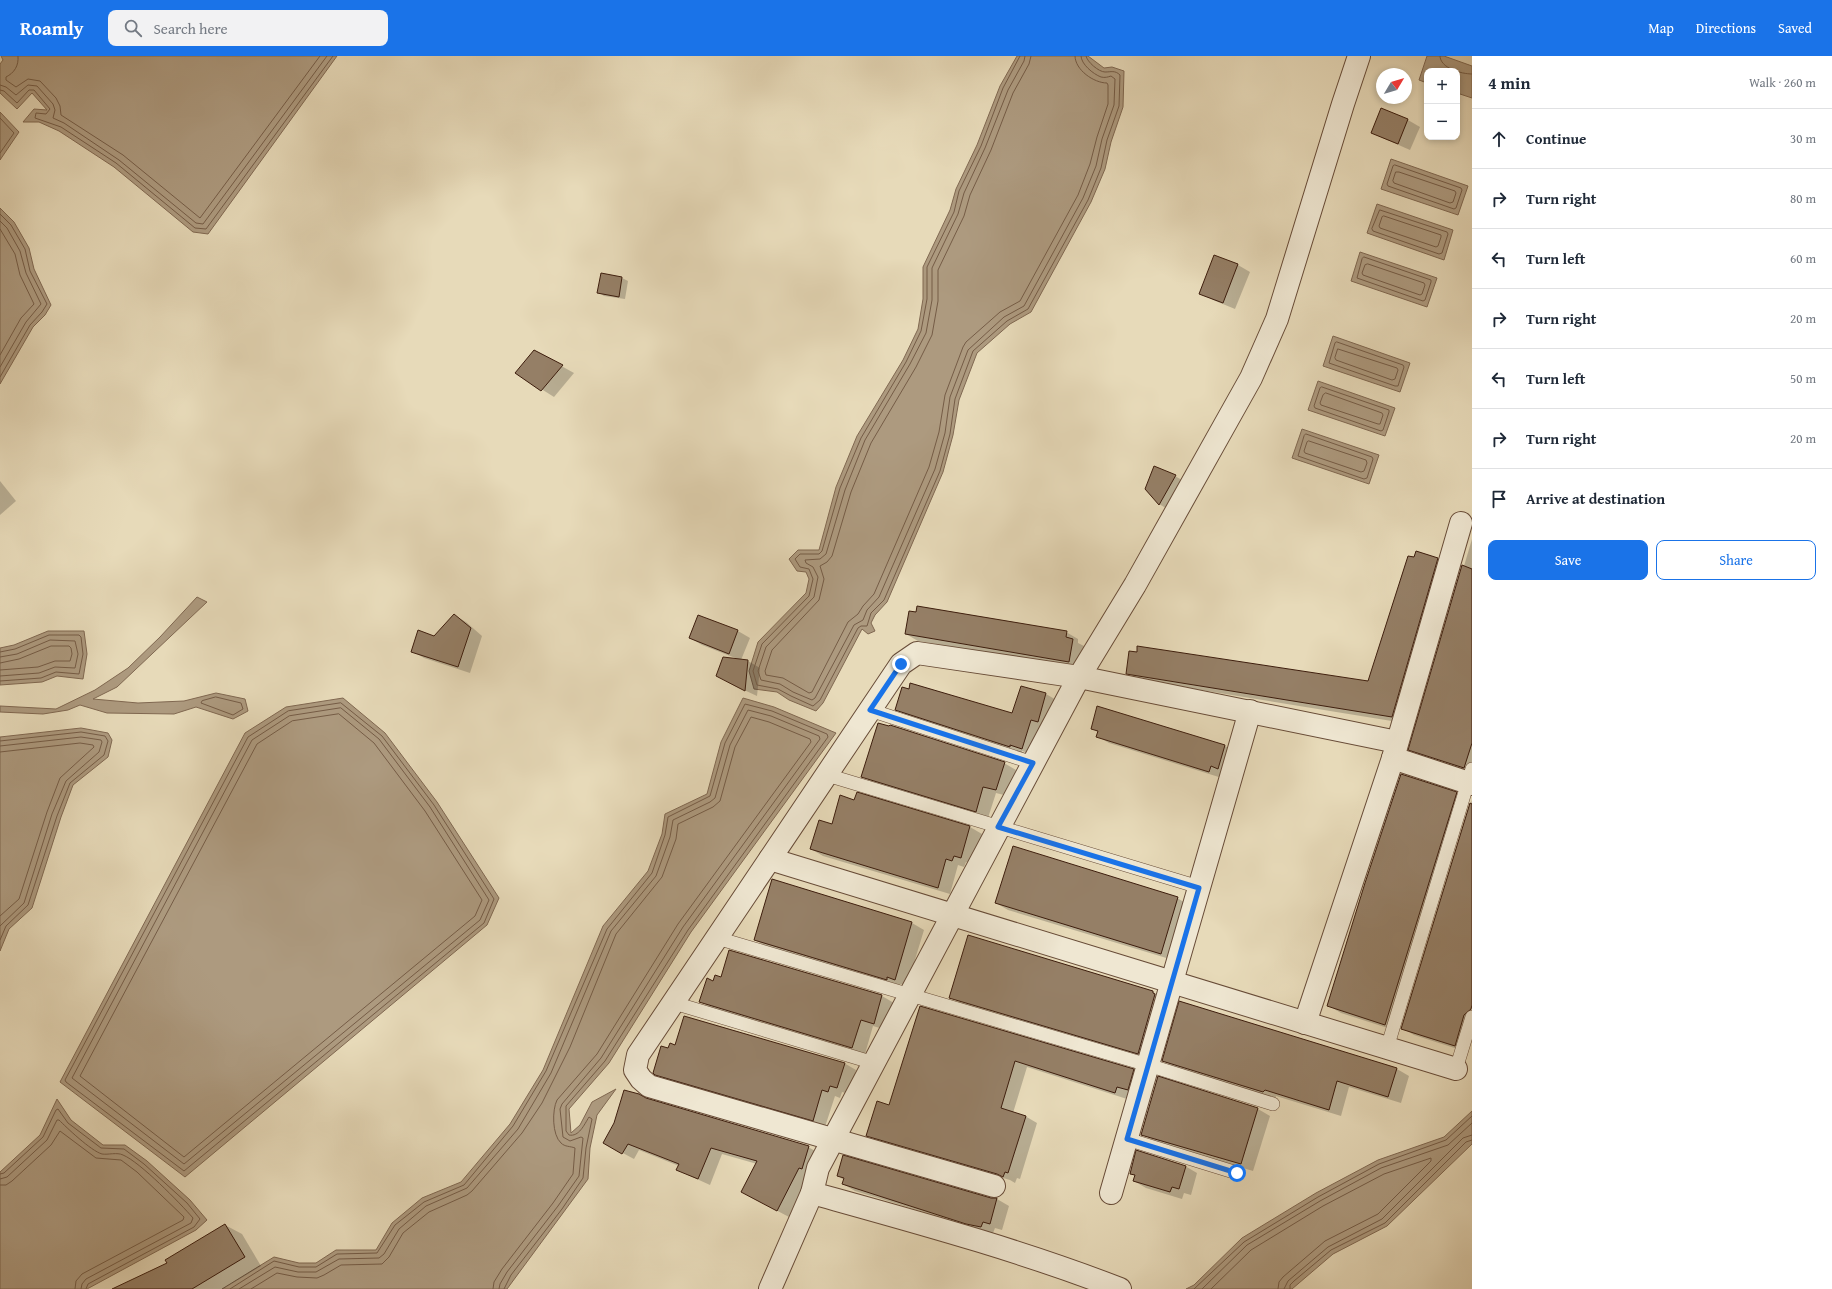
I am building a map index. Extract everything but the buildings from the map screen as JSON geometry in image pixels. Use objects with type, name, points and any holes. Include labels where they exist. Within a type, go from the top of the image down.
[{"type":"street","points":[[770,1289],[812,1193],[818,1168],[833,1139],[1079,677],[1135,585],[1251,378],[1277,319],[1359,56]]},
{"type":"street","points":[[1305,1023],[1395,750],[1461,523]]},
{"type":"street","points":[[994,1186],[649,1086],[644,1083],[635,1070],[636,1060],[901,664],[917,653],[1079,677],[1250,711],[1395,750],[1471,778]]},
{"type":"street","points":[[1111,1193],[1250,711]]},
{"type":"street","points":[[770,859],[1456,1070]]},
{"type":"street","points":[[812,1193],[942,1230],[1058,1266],[1120,1289]]},
{"type":"lane","points":[[870,710],[1033,763]]},
{"type":"lane","points":[[827,775],[1199,888]]},
{"type":"lane","points":[[1387,1048],[1471,778]]},
{"type":"lane","points":[[717,938],[1148,1065],[1273,1104]]},
{"type":"lane","points":[[674,1003],[874,1063]]},
{"type":"lane","points":[[1456,1070],[1472,1017]]},
{"type":"lane","points":[[1127,1139],[1237,1173]]},
{"type":"water","points":[[1,56],[337,56],[208,234],[193,232],[114,167],[59,131],[39,122],[23,122],[34,109],[47,110],[32,93],[17,109],[0,93],[0,64],[3,60]]},
{"type":"water","points":[[1017,56],[1088,56],[1104,68],[1112,67],[1124,71],[1123,107],[1111,142],[1105,169],[1091,202],[1031,312],[1010,324],[977,353],[959,400],[953,435],[943,472],[887,602],[875,615],[871,623],[875,631],[868,634],[862,629],[823,703],[816,711],[789,700],[777,692],[754,689],[749,671],[758,642],[806,593],[809,579],[806,572],[797,571],[789,559],[798,550],[819,550],[836,487],[857,436],[903,360],[918,329],[923,299],[923,267],[950,210],[956,189],[977,145],[1000,86]]},
{"type":"water","points":[[1427,56],[1444,56],[1472,66],[1472,98],[1460,94],[1460,68],[1424,68],[1424,82],[1419,80]]},
{"type":"water","points":[[0,112],[19,132],[0,160]]},
{"type":"water","points":[[1391,159],[1468,186],[1458,215],[1381,189]]},
{"type":"water","points":[[1377,204],[1453,230],[1444,260],[1367,233]]},
{"type":"water","points":[[0,208],[14,222],[29,248],[34,269],[51,305],[45,315],[33,327],[0,384]]},
{"type":"water","points":[[1360,252],[1437,278],[1427,307],[1351,281]]},
{"type":"water","points":[[1333,336],[1410,363],[1400,392],[1323,366]]},
{"type":"water","points":[[1318,381],[1395,408],[1385,436],[1308,410]]},
{"type":"water","points":[[1302,429],[1379,455],[1369,484],[1292,458]]},
{"type":"water","points":[[197,597],[207,602],[117,687],[93,699],[138,703],[184,701],[216,693],[245,699],[248,711],[233,719],[196,707],[174,714],[107,713],[80,705],[68,710],[43,714],[0,712],[0,706],[56,709],[95,690],[128,668],[160,637]]},
{"type":"water","points":[[48,631],[84,631],[87,654],[83,679],[57,676],[42,682],[0,685],[0,648],[14,645]]},
{"type":"water","points":[[343,698],[385,733],[437,802],[499,898],[487,925],[185,1177],[60,1082],[245,733],[286,707]]},
{"type":"water","points":[[743,698],[774,707],[836,733],[691,932],[609,1063],[569,1109],[571,1133],[580,1125],[592,1102],[616,1089],[597,1115],[590,1148],[588,1179],[507,1289],[222,1289],[274,1257],[299,1263],[316,1263],[336,1250],[376,1250],[392,1223],[422,1198],[461,1182],[510,1124],[543,1070],[603,926],[648,871],[662,834],[665,814],[707,794],[721,742]]},
{"type":"water","points":[[81,728],[108,733],[112,740],[108,757],[73,785],[61,817],[32,908],[9,929],[0,951],[0,737]]},
{"type":"water","points":[[57,1099],[71,1120],[103,1145],[125,1145],[147,1161],[190,1200],[207,1220],[196,1230],[87,1289],[0,1289],[0,1172],[40,1135]]},
{"type":"water","points":[[1472,1111],[1472,1144],[1387,1226],[1333,1254],[1292,1289],[1186,1289],[1194,1285],[1242,1238],[1316,1193],[1378,1160],[1444,1137]]},
{"type":"route","points":[[901,664],[870,710],[1033,763],[998,827],[1199,888],[1127,1139],[1237,1173]]}]
